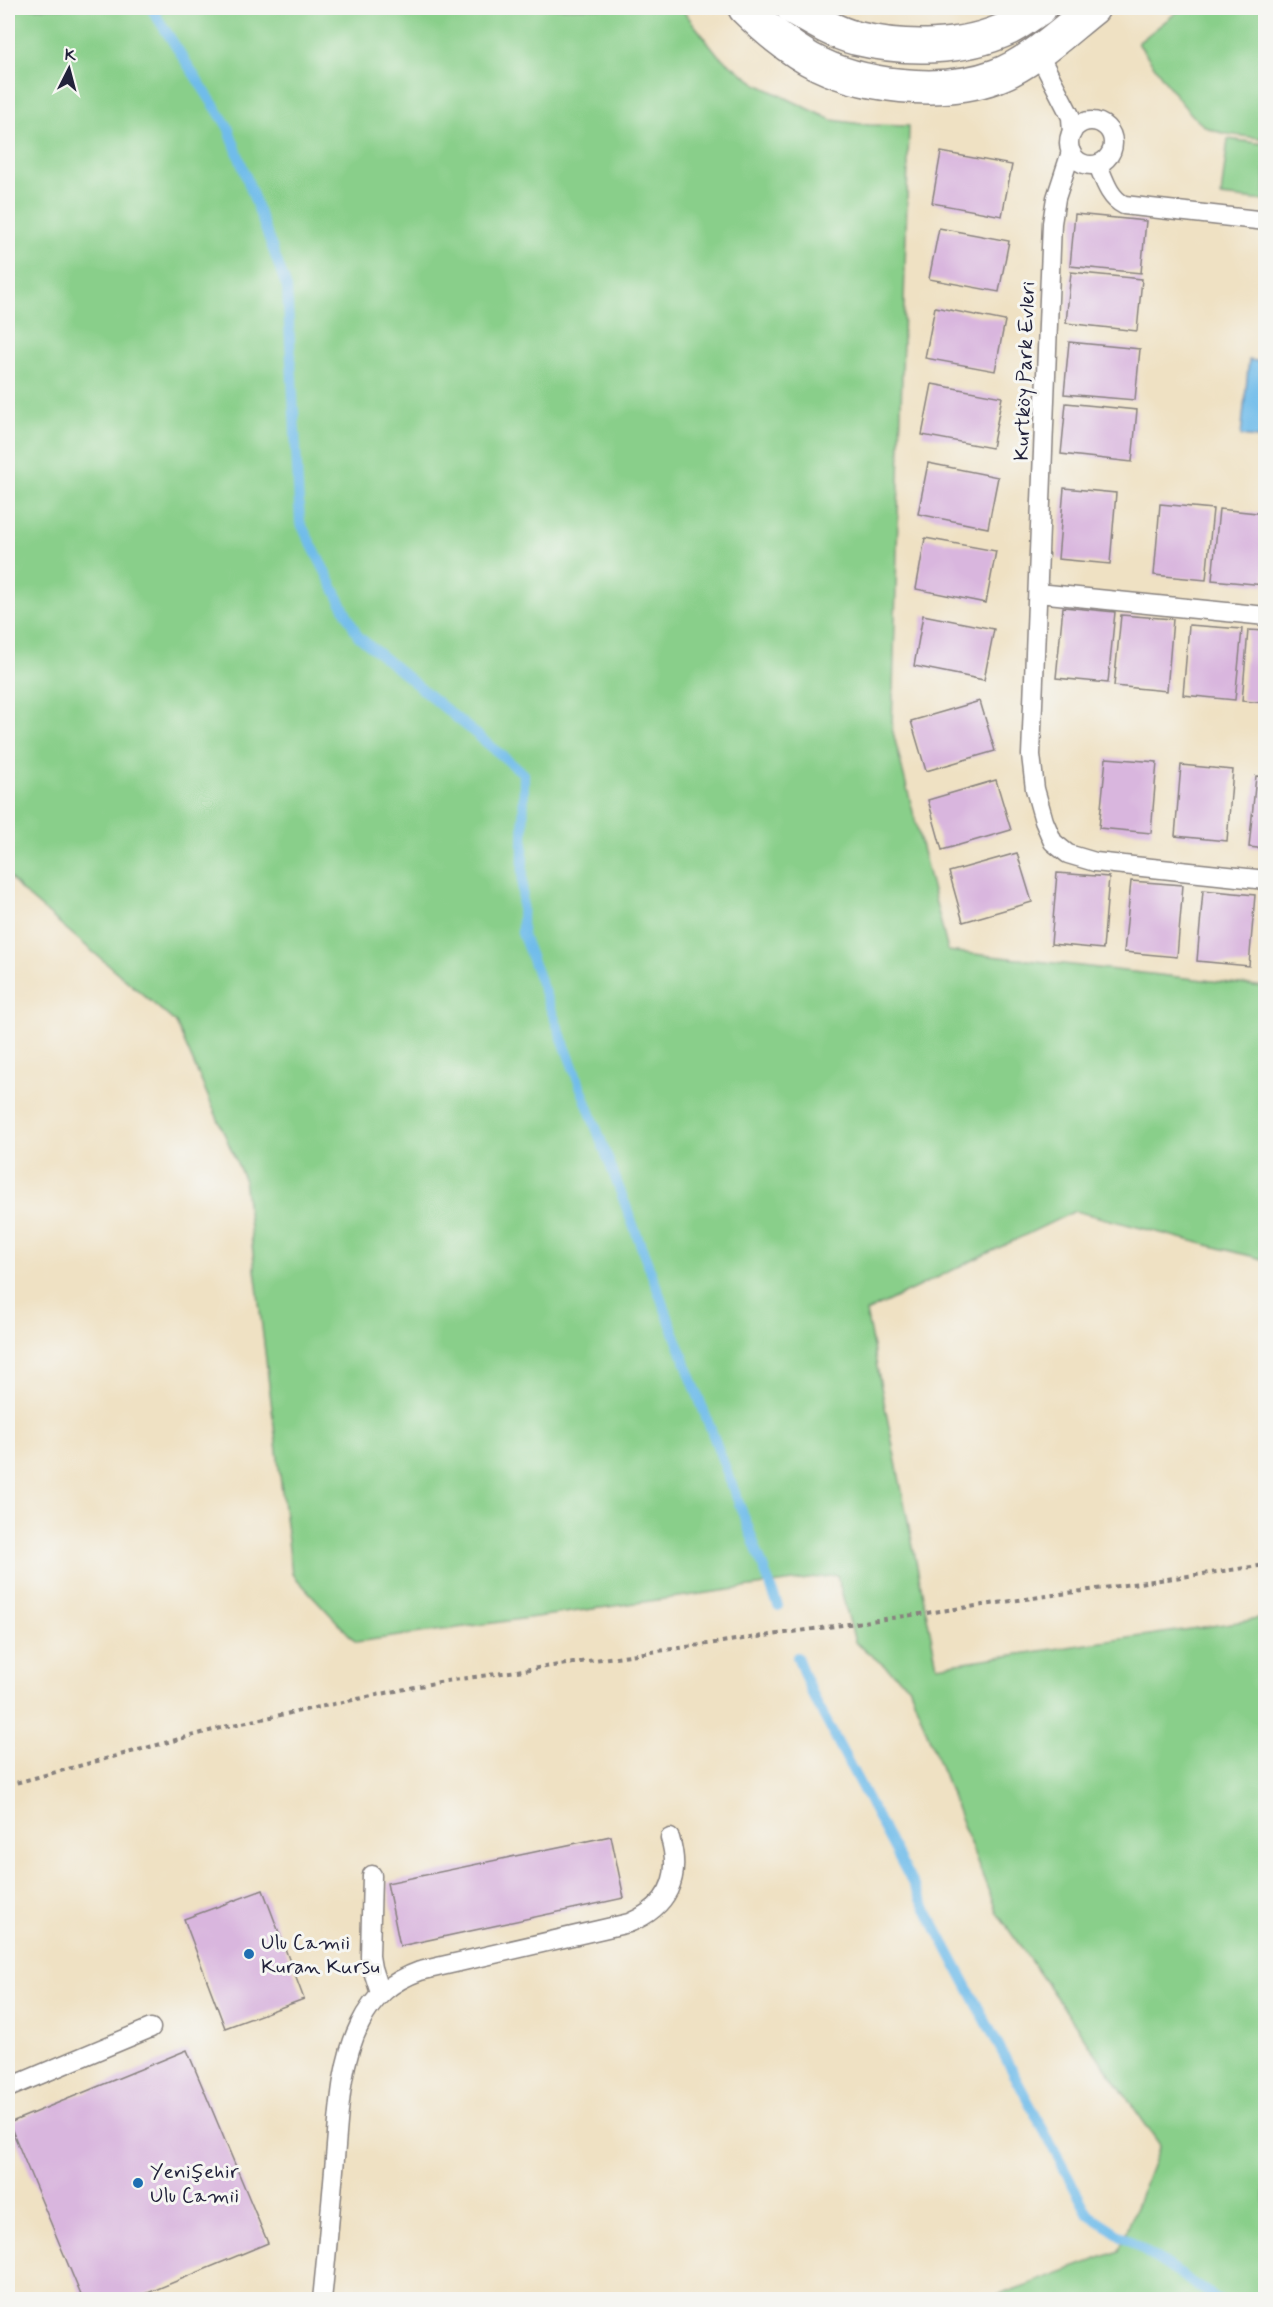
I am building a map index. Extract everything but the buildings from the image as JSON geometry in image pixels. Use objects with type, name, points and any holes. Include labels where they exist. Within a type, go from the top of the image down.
[{"type":"street","points":[[745,8],[770,32],[810,59],[848,75],[887,83],[928,87],[971,84],[998,76],[1037,51],[1093,8]]},
{"type":"street","points":[[793,8],[854,38],[898,45],[944,46],[985,38],[1011,27],[1040,8]]},
{"type":"lane","name":"Kurtköy Park Evleri","points":[[1037,51],[1071,117],[1072,133],[1069,145],[1071,152],[1056,198],[1052,223],[1031,755],[1035,789],[1053,842],[1068,854],[1095,862],[1266,880]]},
{"type":"lane","points":[[1071,152],[1082,164],[1098,165],[1109,156],[1112,150],[1112,136],[1103,125],[1089,121],[1076,127],[1072,133]]},
{"type":"lane","points":[[1098,165],[1111,195],[1124,205],[1266,221]]},
{"type":"lane","points":[[1038,593],[1266,616]]},
{"type":"lane","points":[[322,2300],[339,2117],[346,2068],[351,2045],[360,2023],[380,1993],[404,1977],[420,1971],[629,1923],[642,1918],[664,1899],[670,1886],[675,1870],[670,1838]]},
{"type":"lane","points":[[372,1875],[370,1956],[380,1993]]},
{"type":"lane","points":[[8,2088],[151,2028]]},
{"type":"path","points":[[8,1785],[228,1726],[439,1682],[1266,1565]]},
{"type":"green space","points":[[8,8],[681,8],[719,56],[757,84],[832,120],[869,125],[909,126],[892,728],[948,951],[1265,987],[1266,1260],[1075,1211],[866,1312],[937,1666],[1265,1618],[1265,2299],[988,2299],[1119,2251],[1160,2145],[997,1913],[909,1686],[855,1642],[837,1575],[356,1642],[292,1574],[244,1179],[176,1023],[22,891],[8,875]]},
{"type":"green space","points":[[1182,8],[1265,8],[1265,139],[1227,134],[1206,127],[1198,121],[1180,101],[1138,43]]},
{"type":"green space","points":[[1228,139],[1265,144],[1265,201],[1221,196]]},
{"type":"water","points":[[1249,360],[1265,362],[1265,439],[1241,436]]},
{"type":"waterway","points":[[151,8],[228,127],[287,288],[300,522],[358,636],[524,774],[522,933],[778,1606]]},
{"type":"waterway","points":[[797,1657],[811,1692],[1088,2214],[1219,2300]]},
{"type":"place","name":"Ulu Camii Kuran Kursu","points":[[249,1954]]},
{"type":"place","name":"Yenişehir Ulu Camii","points":[[138,2183]]}]
